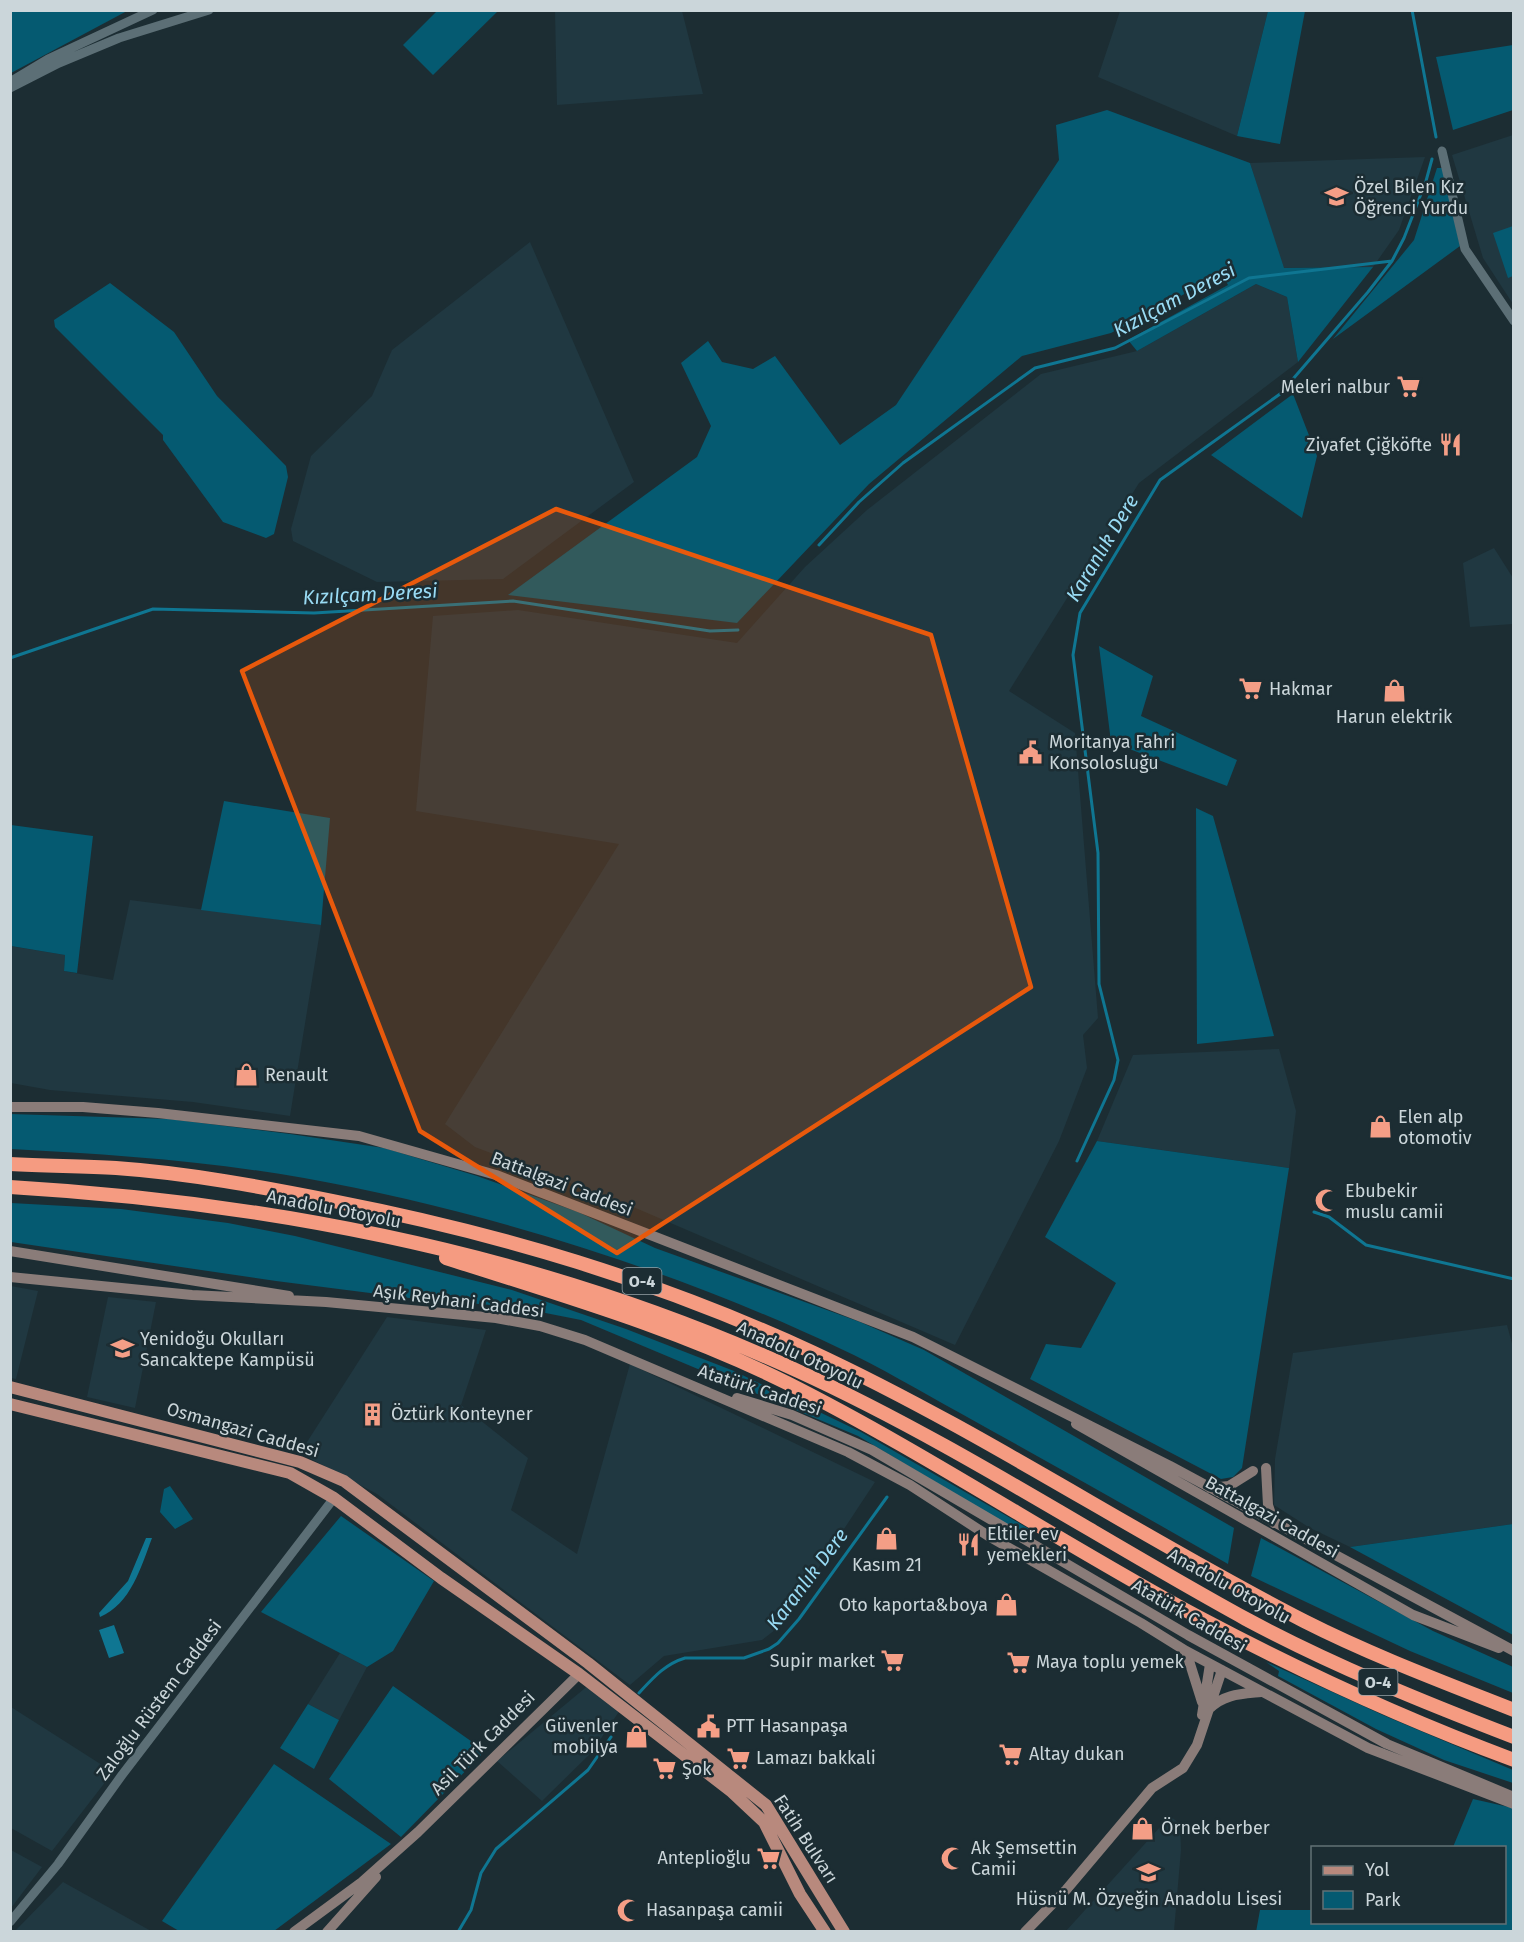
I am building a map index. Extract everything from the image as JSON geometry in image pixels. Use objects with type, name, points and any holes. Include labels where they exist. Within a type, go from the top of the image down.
[{"type":"highway","name":"Anadolu Otoyolu","points":[[10,1164],[120,1169],[258,1187],[425,1219],[531,1246],[631,1277],[732,1317],[866,1378],[970,1433],[1256,1596],[1377,1654],[1514,1710]]},
{"type":"highway","name":"Anadolu Otoyolu","points":[[10,1188],[117,1194],[220,1206],[352,1229],[477,1257],[565,1282],[714,1336],[798,1371],[940,1444],[1246,1619],[1423,1702],[1514,1737]]},
{"type":"highway","points":[[352,1229],[550,1291],[727,1354],[788,1383],[1199,1617],[1366,1701],[1514,1760]]},
{"type":"highway","points":[[1377,1654],[1514,1702]]},
{"type":"main road","name":"Battalgazi Caddesi","points":[[10,1107],[63,1107],[158,1113],[359,1136],[401,1146],[496,1175],[582,1206],[721,1264],[913,1337],[1023,1390],[1210,1488],[1514,1652]]},
{"type":"main road","name":"Aşık Reyhani Caddesi","points":[[10,1251],[326,1302]]},
{"type":"main road","name":"Aşık Reyhani Caddesi","points":[[10,1277],[192,1296],[326,1302],[496,1318],[540,1326],[609,1349],[685,1382]]},
{"type":"main road","name":"Atatürk Caddesi","points":[[685,1382],[792,1415],[872,1450],[947,1496],[1188,1635],[1387,1744],[1514,1797]]},
{"type":"main road","name":"Atatürk Caddesi","points":[[685,1382],[848,1452],[877,1467],[990,1538],[1134,1618],[1186,1651],[1368,1748],[1514,1804]]},
{"type":"main road","name":"Osmangazi Caddesi","points":[[10,1387],[300,1461],[344,1481],[588,1663]]},
{"type":"main road","name":"Battalgazi Caddesi","points":[[1023,1390],[1123,1452],[1413,1615],[1471,1640],[1514,1652]]},
{"type":"main road","name":"Osmangazi Caddesi","points":[[10,1404],[128,1431],[290,1473],[334,1498],[441,1578],[579,1674]]},
{"type":"main road","points":[[1266,1468],[1269,1505],[1274,1523]]},
{"type":"main road","points":[[1210,1488],[1229,1486],[1253,1471]]},
{"type":"main road","points":[[1186,1651],[1206,1708]]},
{"type":"main road","name":"Asil Türk Caddesi","points":[[294,1932],[362,1882],[401,1847],[588,1663]]},
{"type":"main road","name":"Fatih Bulvarı","points":[[588,1663],[693,1757]]},
{"type":"main road","points":[[1025,1932],[1066,1890],[1152,1788],[1183,1768],[1197,1745],[1206,1708],[1210,1664]]},
{"type":"main road","points":[[1206,1708],[1222,1670]]},
{"type":"main road","name":"Fatih Bulvarı","points":[[579,1674],[735,1788],[766,1805],[844,1932]]},
{"type":"main road","points":[[1206,1708],[1218,1700],[1233,1695],[1262,1692]]},
{"type":"main road","name":"Fatih Bulvarı","points":[[735,1788],[764,1822],[800,1893],[825,1932]]},
{"type":"main road","name":"Asil Türk Caddesi","points":[[327,1932],[401,1847]]},
{"type":"street","points":[[10,81],[48,59],[153,10]]},
{"type":"street","points":[[10,88],[59,63],[119,38],[206,11]]},
{"type":"street","points":[[1442,151],[1465,249],[1514,321]]},
{"type":"street","name":"Zaloğlu Rüstem Caddesi","points":[[10,1922],[58,1864],[122,1775],[334,1498]]},
{"type":"highlighted area","points":[[556,509],[931,635],[1031,987],[617,1253],[420,1131],[242,671]]},
{"type":"shaded area","points":[[555,11],[682,11],[703,94],[557,105]]},
{"type":"shaded area","points":[[1120,11],[1268,11],[1237,136],[1098,77]]},
{"type":"shaded area","points":[[1513,135],[1513,304],[1483,258],[1452,155]]},
{"type":"shaded area","name":"Özel Bilen Kız Öğrenci Yurdu","points":[[1425,157],[1399,230],[1373,267],[1283,268],[1250,163]]},
{"type":"shaded area","points":[[530,242],[634,482],[503,579],[377,582],[293,541],[291,529],[311,456],[372,396],[392,350]]},
{"type":"shaded area","points":[[1256,284],[1287,297],[1298,362],[1139,483],[1009,691],[1075,733],[1098,1018],[1083,1035],[1087,1068],[1059,1141],[955,1345],[631,1206],[475,1147],[445,1124],[619,844],[416,811],[433,616],[518,610],[737,643],[805,567],[867,510],[1041,374],[1137,351]]},
{"type":"shaded area","points":[[1494,548],[1513,578],[1513,624],[1470,627],[1463,563]]},
{"type":"shaded area","points":[[130,900],[321,925],[290,1116],[193,1102],[50,1090],[11,1083],[10,946],[65,955],[64,971],[113,980]]},
{"type":"shaded area","points":[[1279,1049],[1296,1111],[1289,1168],[1097,1141],[1133,1055]]},
{"type":"shaded area","points":[[11,1286],[38,1291],[16,1379],[11,1378]]},
{"type":"shaded area","name":"Yenidoğu Okulları Sancaktepe Kampüsü","points":[[108,1297],[156,1302],[135,1408],[87,1397]]},
{"type":"shaded area","points":[[387,1317],[486,1330],[461,1405],[528,1458],[511,1510],[577,1554],[630,1364],[875,1482],[780,1626],[762,1640],[664,1656],[630,1685],[377,1494],[300,1453]]},
{"type":"shaded area","points":[[1507,1325],[1514,1351],[1513,1524],[1350,1547],[1310,1528],[1274,1505],[1275,1459],[1293,1353]]},
{"type":"shaded area","points":[[146,1538],[152,1538],[144,1561],[127,1594],[111,1611],[100,1617],[99,1613],[128,1581]]},
{"type":"shaded area","points":[[114,1625],[124,1653],[109,1658],[99,1630]]},
{"type":"shaded area","points":[[340,1653],[367,1667],[339,1720],[308,1704]]},
{"type":"shaded area","points":[[590,1684],[620,1710],[592,1752],[542,1801],[497,1761]]},
{"type":"shaded area","points":[[11,1707],[113,1772],[52,1851],[11,1828]]},
{"type":"shaded area","name":"Hüsnü M. Özyeğin Anadolu Lisesi","points":[[1170,1816],[1180,1824],[1181,1850],[1174,1931],[1066,1931]]},
{"type":"shaded area","points":[[11,1850],[42,1867],[11,1908]]},
{"type":"shaded area","points":[[63,1882],[151,1931],[15,1931]]},
{"type":"green space","points":[[11,10],[127,10],[127,11],[11,73]]},
{"type":"green space","points":[[438,10],[498,11],[433,75],[403,45]]},
{"type":"green space","points":[[1268,11],[1305,11],[1280,144],[1237,136]]},
{"type":"green space","points":[[1513,45],[1513,110],[1453,130],[1436,57]]},
{"type":"green space","points":[[1107,110],[1250,163],[1284,268],[1373,267],[1298,362],[1287,297],[1256,284],[1137,351],[1128,340],[1228,285],[1222,274],[1111,333],[1022,356],[869,484],[737,623],[508,595],[697,457],[711,426],[681,363],[708,341],[722,362],[753,369],[775,356],[840,445],[896,405],[1059,160],[1056,125]]},
{"type":"green space","points":[[1437,168],[1443,168],[1460,246],[1333,339],[1414,240]]},
{"type":"green space","points":[[1513,226],[1513,276],[1508,278],[1493,233]]},
{"type":"green space","points":[[110,283],[174,332],[217,396],[286,466],[288,477],[274,534],[266,538],[223,522],[163,440],[163,435],[55,327],[54,320]]},
{"type":"green space","points":[[1293,394],[1317,456],[1302,518],[1211,455]]},
{"type":"green space","points":[[1099,646],[1153,676],[1141,716],[1237,760],[1227,786],[1111,742]]},
{"type":"green space","points":[[224,801],[330,818],[321,925],[201,910]]},
{"type":"green space","points":[[1196,808],[1213,816],[1274,1036],[1197,1044]]},
{"type":"green space","points":[[11,825],[93,836],[77,973],[64,971],[65,955],[11,946]]},
{"type":"green space","points":[[10,1114],[169,1119],[384,1148],[477,1176],[578,1212],[655,1248],[860,1322],[924,1350],[1234,1528],[1228,1564],[854,1355],[776,1320],[645,1268],[508,1225],[440,1207],[304,1178],[158,1159],[11,1149]]},
{"type":"green space","points":[[1097,1141],[1289,1168],[1242,1468],[1233,1477],[1221,1479],[1030,1379],[1046,1344],[1081,1348],[1116,1283],[1045,1237]]},
{"type":"green space","points":[[11,1203],[121,1209],[228,1223],[295,1236],[512,1290],[626,1329],[734,1371],[861,1432],[1031,1530],[1028,1537],[858,1436],[581,1320],[515,1307],[417,1299],[276,1281],[11,1242]]},
{"type":"green space","points":[[170,1486],[193,1519],[175,1529],[160,1512],[164,1489]]},
{"type":"green space","points":[[341,1516],[434,1581],[393,1651],[367,1667],[261,1612]]},
{"type":"green space","points":[[1513,1524],[1513,1635],[1350,1547]]},
{"type":"green space","points":[[1261,1538],[1433,1631],[1513,1667],[1513,1693],[1410,1651],[1251,1576]]},
{"type":"green space","points":[[1266,1662],[1385,1716],[1513,1770],[1513,1783],[1444,1760],[1376,1729],[1278,1676],[1279,1671]]},
{"type":"green space","points":[[393,1686],[485,1751],[401,1837],[329,1779]]},
{"type":"green space","points":[[308,1704],[339,1720],[314,1769],[280,1748]]},
{"type":"green space","points":[[274,1764],[391,1844],[274,1931],[179,1931],[162,1921]]},
{"type":"green space","points":[[1473,1799],[1513,1808],[1513,1931],[1256,1932],[1260,1910],[1311,1910],[1311,1924],[1506,1924],[1506,1846],[1453,1846]]},
{"type":"waterway","name":"Karanlık Dere","points":[[1412,10],[1436,137]]},
{"type":"waterway","name":"Karanlık Dere","points":[[1077,1161],[1114,1080],[1118,1060],[1099,984],[1098,853],[1073,655],[1080,613],[1160,480],[1280,394],[1368,292],[1392,261],[1404,238],[1432,159]]},
{"type":"waterway","name":"Kızılçam Deresi","points":[[819,545],[859,502],[903,463],[1035,368],[1115,348],[1249,278],[1392,261]]},
{"type":"waterway","name":"Kızılçam Deresi","points":[[10,658],[153,609],[314,613],[513,601],[710,631],[738,630]]},
{"type":"waterway","points":[[1314,1212],[1329,1217],[1366,1245],[1514,1279]]},
{"type":"waterway","name":"Karanlık Dere","points":[[639,1693],[665,1668],[685,1658],[744,1658],[769,1649],[778,1643],[799,1619],[887,1497]]},
{"type":"waterway","name":"Karanlık Dere","points":[[458,1932],[471,1910],[481,1873],[496,1849],[588,1770],[611,1737]]},
{"type":"place","name":"Özel Bilen Kız Öğrenci Yurdu","points":[[1336,197]]},
{"type":"place","name":"Meleri nalbur","points":[[1408,387]]},
{"type":"place","name":"Ziyafet Çiğköfte","points":[[1450,445]]},
{"type":"place","name":"Hakmar","points":[[1251,689]]},
{"type":"place","name":"Harun elektrik","points":[[1394,691]]},
{"type":"place","name":"Moritanya Fahri Konsolosluğu","points":[[1031,752]]},
{"type":"place","name":"Renault","points":[[247,1075]]},
{"type":"place","name":"Elen alp otomotiv","points":[[1380,1127]]},
{"type":"place","name":"Ebubekir muslu camii","points":[[1327,1201]]},
{"type":"place","name":"Yenidoğu Okulları Sancaktepe Kampüsü","points":[[122,1349]]},
{"type":"place","name":"Öztürk Konteyner","points":[[373,1414]]},
{"type":"place","name":"Kasım 21","points":[[887,1539]]},
{"type":"place","name":"Eltiler ev yemekleri","points":[[969,1544]]},
{"type":"place","name":"Oto kaporta&boya","points":[[1006,1605]]},
{"type":"place","name":"Supir market","points":[[893,1661]]},
{"type":"place","name":"Maya toplu yemek","points":[[1018,1662]]},
{"type":"place","name":"PTT Hasanpaşa","points":[[708,1726]]},
{"type":"place","name":"Güvenler mobilya","points":[[636,1736]]},
{"type":"place","name":"Altay dukan","points":[[1011,1754]]},
{"type":"place","name":"Lamazı bakkali","points":[[738,1758]]},
{"type":"place","name":"Şok","points":[[664,1769]]},
{"type":"place","name":"Örnek berber","points":[[1143,1828]]},
{"type":"place","name":"Anteplioğlu","points":[[769,1858]]},
{"type":"place","name":"Ak Şemsettin Camii","points":[[953,1858]]},
{"type":"place","name":"Hüsnü M. Özyeğin Anadolu Lisesi","points":[[1149,1873]]},
{"type":"place","name":"Hasanpaşa camii","points":[[628,1910]]}]
